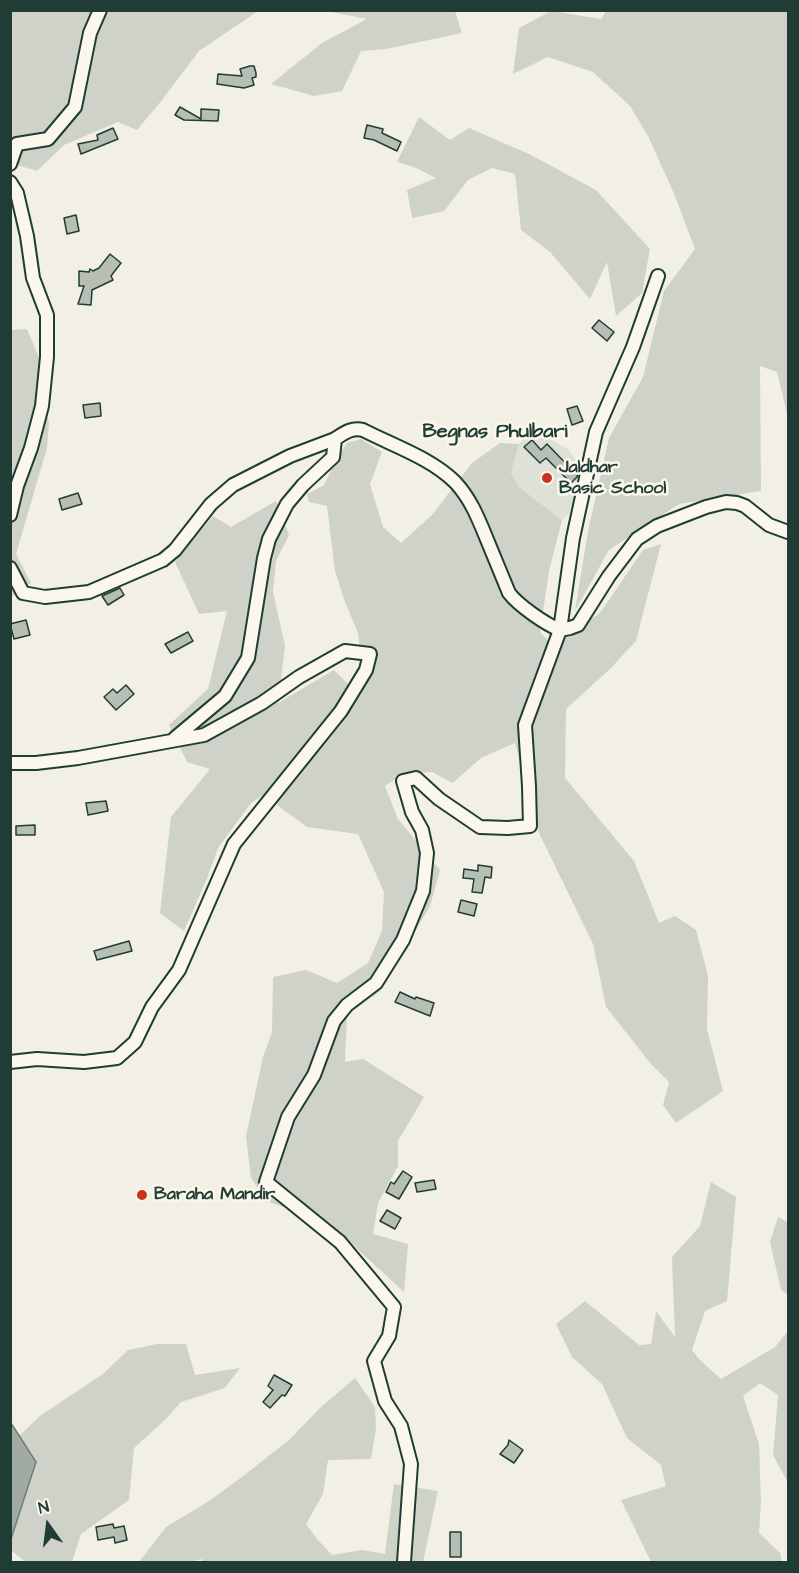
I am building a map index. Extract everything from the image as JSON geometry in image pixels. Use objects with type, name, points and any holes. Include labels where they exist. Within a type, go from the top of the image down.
[{"type":"street","points":[[10,164],[17,144],[48,139],[75,107],[90,33],[100,10]]},
{"type":"street","points":[[10,182],[17,193],[27,236],[33,278],[47,315],[47,357],[42,406],[10,515]]},
{"type":"street","points":[[404,1563],[411,1464],[401,1426],[385,1401],[374,1361],[389,1336],[394,1307],[339,1242],[266,1182],[288,1117],[314,1075],[334,1021],[347,1005],[376,983],[403,940],[423,891],[427,853],[422,830],[412,812],[403,781],[416,778],[439,799],[480,827],[530,826],[525,725],[560,630],[573,538],[596,432],[633,347],[658,276]]},
{"type":"street","points":[[10,568],[23,593],[45,597],[89,592],[163,561],[175,550],[211,504],[233,485],[290,456],[356,429],[363,430],[415,456],[454,481],[480,520],[509,593],[523,607],[560,630],[578,624],[609,576],[637,539],[657,526],[706,507],[726,502],[745,506],[769,525],[789,531]]},
{"type":"street","points":[[172,741],[225,696],[249,658],[269,539],[287,504],[303,485],[333,457],[335,439]]},
{"type":"street","points":[[10,763],[36,763],[78,758],[204,735],[262,703],[299,677],[345,651],[370,654],[366,670],[340,711],[234,844],[179,970],[152,1007],[135,1041],[117,1058],[84,1062],[37,1059],[10,1062]]},
{"type":"shaded area","points":[[607,10],[788,11],[788,418],[777,372],[760,366],[761,491],[679,504],[609,550],[575,611],[588,531],[609,438],[643,377],[664,291],[695,249],[675,196],[648,136],[630,106],[593,72],[548,57],[513,74],[519,28],[551,11],[601,19]]},
{"type":"shaded area","points":[[10,11],[258,11],[199,51],[137,130],[118,122],[64,145],[37,171],[11,163]]},
{"type":"shaded area","points":[[326,11],[455,11],[462,33],[386,49],[361,51],[342,91],[314,96],[271,84],[322,43],[367,19]]},
{"type":"shaded area","points":[[419,117],[450,140],[469,128],[529,154],[596,190],[650,249],[642,293],[616,316],[607,262],[590,299],[550,252],[521,230],[515,174],[492,168],[468,180],[444,211],[412,218],[407,190],[436,178],[414,167],[397,162]]},
{"type":"shaded area","points":[[27,329],[40,360],[40,384],[49,423],[47,448],[16,554],[31,583],[11,597],[11,330]]},
{"type":"shaded area","name":"Jaldhar Basic School","points":[[527,436],[547,437],[569,450],[581,468],[580,483],[570,513],[562,520],[519,487],[511,473],[519,444]]},
{"type":"shaded area","points":[[361,439],[382,452],[370,484],[383,527],[401,543],[432,515],[472,463],[500,443],[519,444],[511,473],[519,487],[562,520],[549,571],[540,632],[552,645],[600,613],[643,550],[661,544],[636,641],[609,670],[566,709],[565,778],[634,861],[659,923],[675,916],[696,930],[708,976],[707,1029],[723,1091],[676,1123],[663,1105],[669,1082],[651,1064],[606,1007],[593,944],[539,833],[515,743],[481,758],[453,783],[432,772],[404,774],[385,786],[398,819],[440,870],[430,906],[380,991],[347,1015],[345,1062],[363,1059],[424,1097],[398,1141],[398,1166],[378,1203],[373,1234],[408,1244],[404,1292],[328,1222],[266,1201],[251,1178],[246,1136],[263,1057],[272,1032],[273,977],[306,970],[337,983],[368,963],[382,931],[384,892],[358,834],[307,827],[277,805],[289,779],[251,803],[218,848],[184,931],[160,913],[171,817],[210,769],[187,762],[169,725],[208,689],[227,611],[199,614],[175,562],[213,516],[231,527],[276,501],[289,535],[276,561],[273,592],[285,646],[278,703],[334,670],[349,685],[362,665],[358,633],[335,571],[327,506],[309,502],[307,494],[324,485],[347,443]]},
{"type":"shaded area","points":[[711,1182],[736,1197],[727,1301],[705,1311],[692,1350],[721,1379],[775,1347],[788,1331],[788,1483],[773,1455],[778,1395],[760,1383],[743,1396],[759,1444],[761,1501],[759,1533],[780,1553],[782,1562],[651,1562],[621,1500],[666,1486],[661,1465],[627,1438],[602,1384],[572,1357],[556,1324],[585,1301],[639,1345],[651,1344],[656,1311],[675,1337],[672,1257],[700,1226]]},
{"type":"shaded area","points":[[778,1217],[788,1222],[788,1295],[781,1290],[770,1242]]},
{"type":"shaded area","points":[[157,1344],[186,1344],[195,1375],[240,1368],[225,1388],[181,1402],[134,1448],[129,1500],[81,1534],[72,1562],[25,1562],[11,1550],[11,1539],[36,1462],[19,1436],[41,1415],[103,1374],[128,1350]]},
{"type":"shaded area","points":[[355,1378],[375,1407],[376,1429],[371,1459],[328,1460],[323,1494],[306,1524],[332,1555],[362,1550],[385,1554],[394,1484],[438,1491],[423,1562],[202,1562],[202,1559],[190,1562],[139,1562],[166,1527],[209,1501],[242,1477],[290,1439],[320,1408]]},
{"type":"shaded area","points":[[11,1423],[36,1462],[11,1539]]},
{"type":"building","points":[[254,66],[256,73],[256,77],[252,78],[254,85],[244,88],[217,84],[218,74],[242,76],[240,69]]},
{"type":"building","points":[[180,107],[201,119],[201,109],[219,110],[218,121],[184,120],[175,115]]},
{"type":"building","points":[[367,125],[383,129],[382,133],[401,142],[397,151],[374,140],[364,138]]},
{"type":"building","points":[[113,128],[118,139],[81,154],[78,144],[98,140],[97,135]]},
{"type":"building","points":[[76,215],[79,231],[67,234],[64,218]]},
{"type":"building","points":[[110,254],[121,263],[111,276],[113,280],[92,290],[91,305],[78,304],[84,286],[79,286],[79,271],[89,272],[90,269],[93,271],[99,268]]},
{"type":"building","points":[[599,320],[614,332],[607,341],[592,328]]},
{"type":"building","points":[[100,403],[101,416],[85,418],[83,405]]},
{"type":"building","points":[[577,406],[583,421],[572,425],[567,409]]},
{"type":"building","points":[[532,440],[541,450],[547,444],[578,476],[571,483],[546,458],[540,463],[524,447]]},
{"type":"building","points":[[78,493],[82,504],[62,510],[59,499]]},
{"type":"building","points":[[120,588],[124,595],[108,605],[102,596]]},
{"type":"building","points":[[26,620],[30,635],[14,639],[10,624]]},
{"type":"building","points":[[188,632],[193,641],[171,653],[165,644]]},
{"type":"building","points":[[126,685],[134,694],[116,710],[104,697],[113,689],[117,693]]},
{"type":"building","points":[[106,801],[108,811],[88,815],[86,803]]},
{"type":"building","points":[[35,825],[35,835],[16,835],[16,826]]},
{"type":"building","points":[[478,865],[492,867],[491,878],[485,877],[482,893],[472,892],[474,879],[463,878],[464,869],[478,871]]},
{"type":"building","points":[[461,900],[477,904],[474,916],[458,912]]},
{"type":"building","points":[[129,941],[132,951],[97,960],[94,951]]},
{"type":"building","points":[[400,992],[415,999],[416,997],[434,1003],[430,1016],[395,1002]]},
{"type":"building","points":[[403,1171],[412,1177],[399,1199],[386,1192],[391,1182],[394,1184]]},
{"type":"building","points":[[434,1180],[436,1189],[417,1192],[415,1183]]},
{"type":"building","points":[[387,1210],[401,1218],[395,1229],[380,1221]]},
{"type":"building","points":[[274,1375],[292,1385],[285,1396],[282,1395],[270,1408],[263,1402],[273,1390],[268,1386]]},
{"type":"building","points":[[509,1440],[523,1450],[514,1463],[500,1454],[508,1445]]},
{"type":"building","points":[[113,1524],[114,1528],[124,1526],[127,1540],[115,1543],[114,1537],[98,1540],[96,1527]]},
{"type":"building","points":[[450,1532],[461,1532],[461,1557],[450,1557]]},
{"type":"place","name":"Jaldhar Basic School","points":[[547,478]]},
{"type":"place","name":"Baraha Mandir","points":[[142,1195]]},
{"type":"district","name":"Begnas Phulbari","points":[[495,433]]}]
